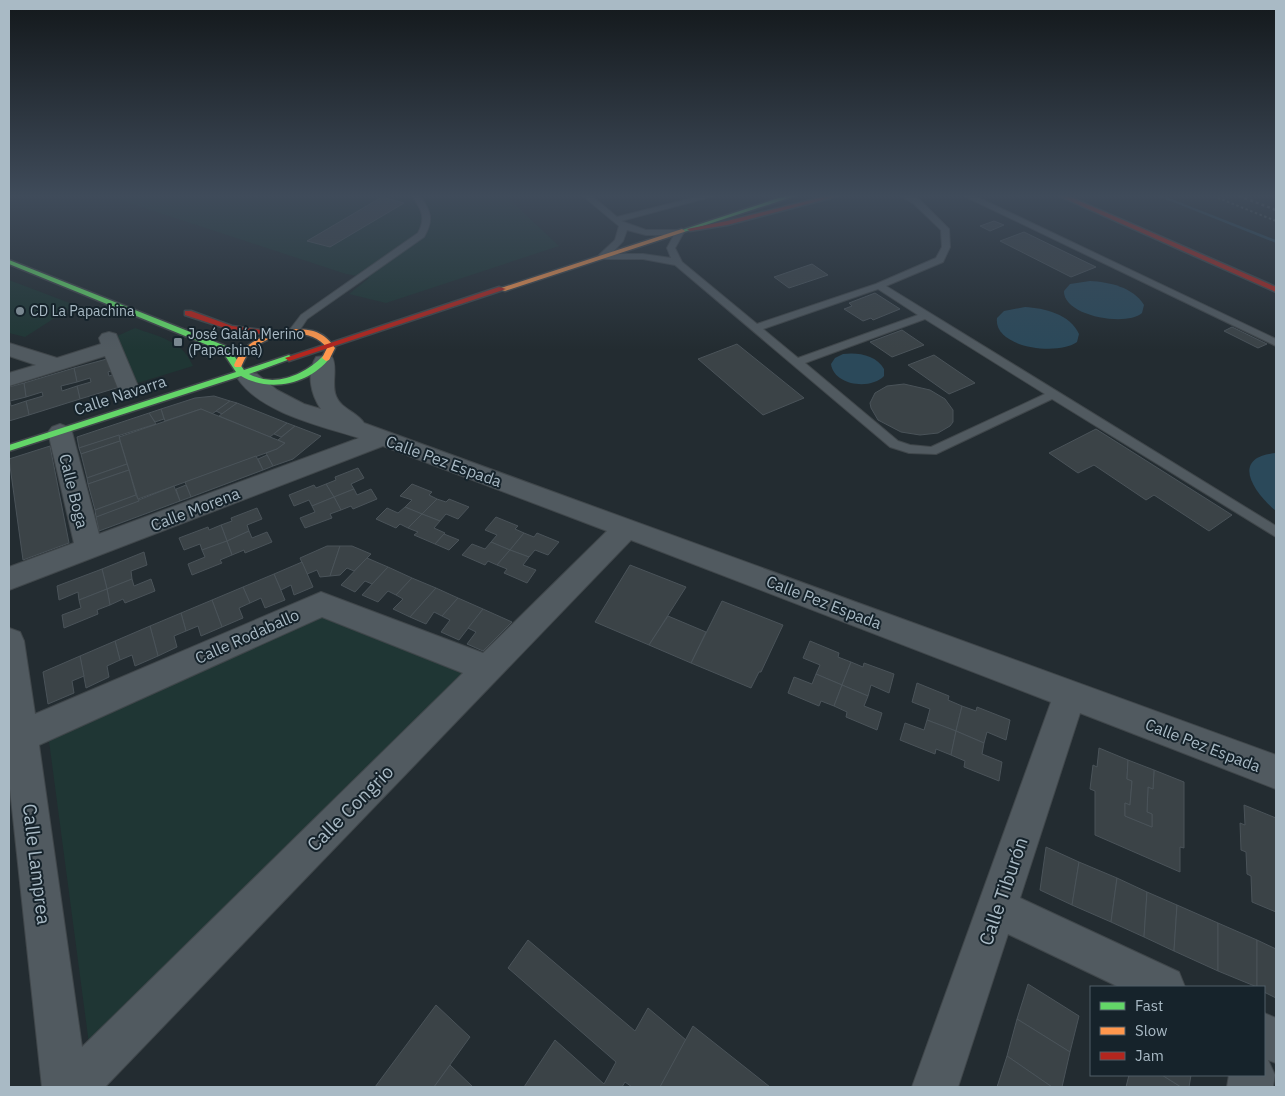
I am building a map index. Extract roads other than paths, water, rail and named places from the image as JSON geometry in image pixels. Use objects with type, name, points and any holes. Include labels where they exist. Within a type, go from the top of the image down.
[{"type":"main road","points":[[9,262],[225,349],[232,354],[243,372],[264,382],[282,381],[306,374],[327,354],[387,327],[632,247]]},
{"type":"main road","points":[[1178,247],[1185,250]]},
{"type":"main road","points":[[1179,247],[1276,290]]},
{"type":"main road","points":[[1202,247],[1276,279]]},
{"type":"main road","points":[[178,310],[223,327],[250,333],[344,334],[387,327]]},
{"type":"main road","points":[[312,333],[326,339],[327,354]]},
{"type":"main road","points":[[243,372],[239,360],[247,349],[260,340],[278,334]]},
{"type":"main road","name":"Calle Navarra","points":[[9,448],[243,372],[327,354]]},
{"type":"street","points":[[9,380],[111,342],[129,391]]},
{"type":"street","points":[[9,349],[55,364]]},
{"type":"street","name":"Calle Pez Espada","points":[[327,354],[321,381],[323,396],[331,409],[376,436]]},
{"type":"street","name":"Calle Pez Espada","points":[[243,372],[269,395],[296,409],[376,436],[627,528],[1276,772]]},
{"type":"street","name":"Calle Boga","points":[[60,432],[89,549]]},
{"type":"street","name":"Calle Morena","points":[[9,579],[376,436]]},
{"type":"street","name":"Calle Congrio","points":[[74,1087],[627,528]]},
{"type":"street","name":"Calle Rodaballo","points":[[15,739],[321,604],[488,669]]},
{"type":"street","name":"Calle Lamprea","points":[[9,641],[15,739],[65,1087]]},
{"type":"street","name":"Calle Tiburón","points":[[936,1087],[1070,694]]},
{"type":"street","points":[[997,908],[1162,986]]},
{"type":"lane","points":[[293,332],[304,317],[405,247]]},
{"type":"lane","points":[[602,257],[613,247]]},
{"type":"lane","points":[[672,247],[678,264]]},
{"type":"lane","points":[[756,328],[879,286],[940,260],[946,247]]},
{"type":"lane","points":[[1076,247],[1276,342]]},
{"type":"lane","points":[[602,257],[641,255],[660,257],[678,264],[894,444],[909,449],[932,451],[1053,394]]},
{"type":"lane","points":[[879,286],[1276,532]]},
{"type":"lane","points":[[796,363],[926,314]]},
{"type":"water","points":[[1090,281],[1113,284],[1134,294],[1144,305],[1142,313],[1123,319],[1097,317],[1084,313],[1066,300],[1064,291],[1070,284]]},
{"type":"water","points":[[1025,307],[1056,313],[1069,321],[1079,334],[1077,342],[1068,346],[1042,348],[1028,346],[1005,336],[999,328],[997,318],[1004,311]]},
{"type":"water","points":[[843,354],[860,354],[876,360],[884,369],[884,376],[871,383],[862,384],[846,381],[839,377],[831,364],[835,358]]},
{"type":"water","points":[[1276,453],[1276,511],[1254,486],[1250,477],[1250,468],[1253,461],[1262,456]]},
{"type":"place","name":"CD La Papachina","points":[[20,311]]},
{"type":"place","name":"José Galán Merino (Papachina)","points":[[178,342]]}]
